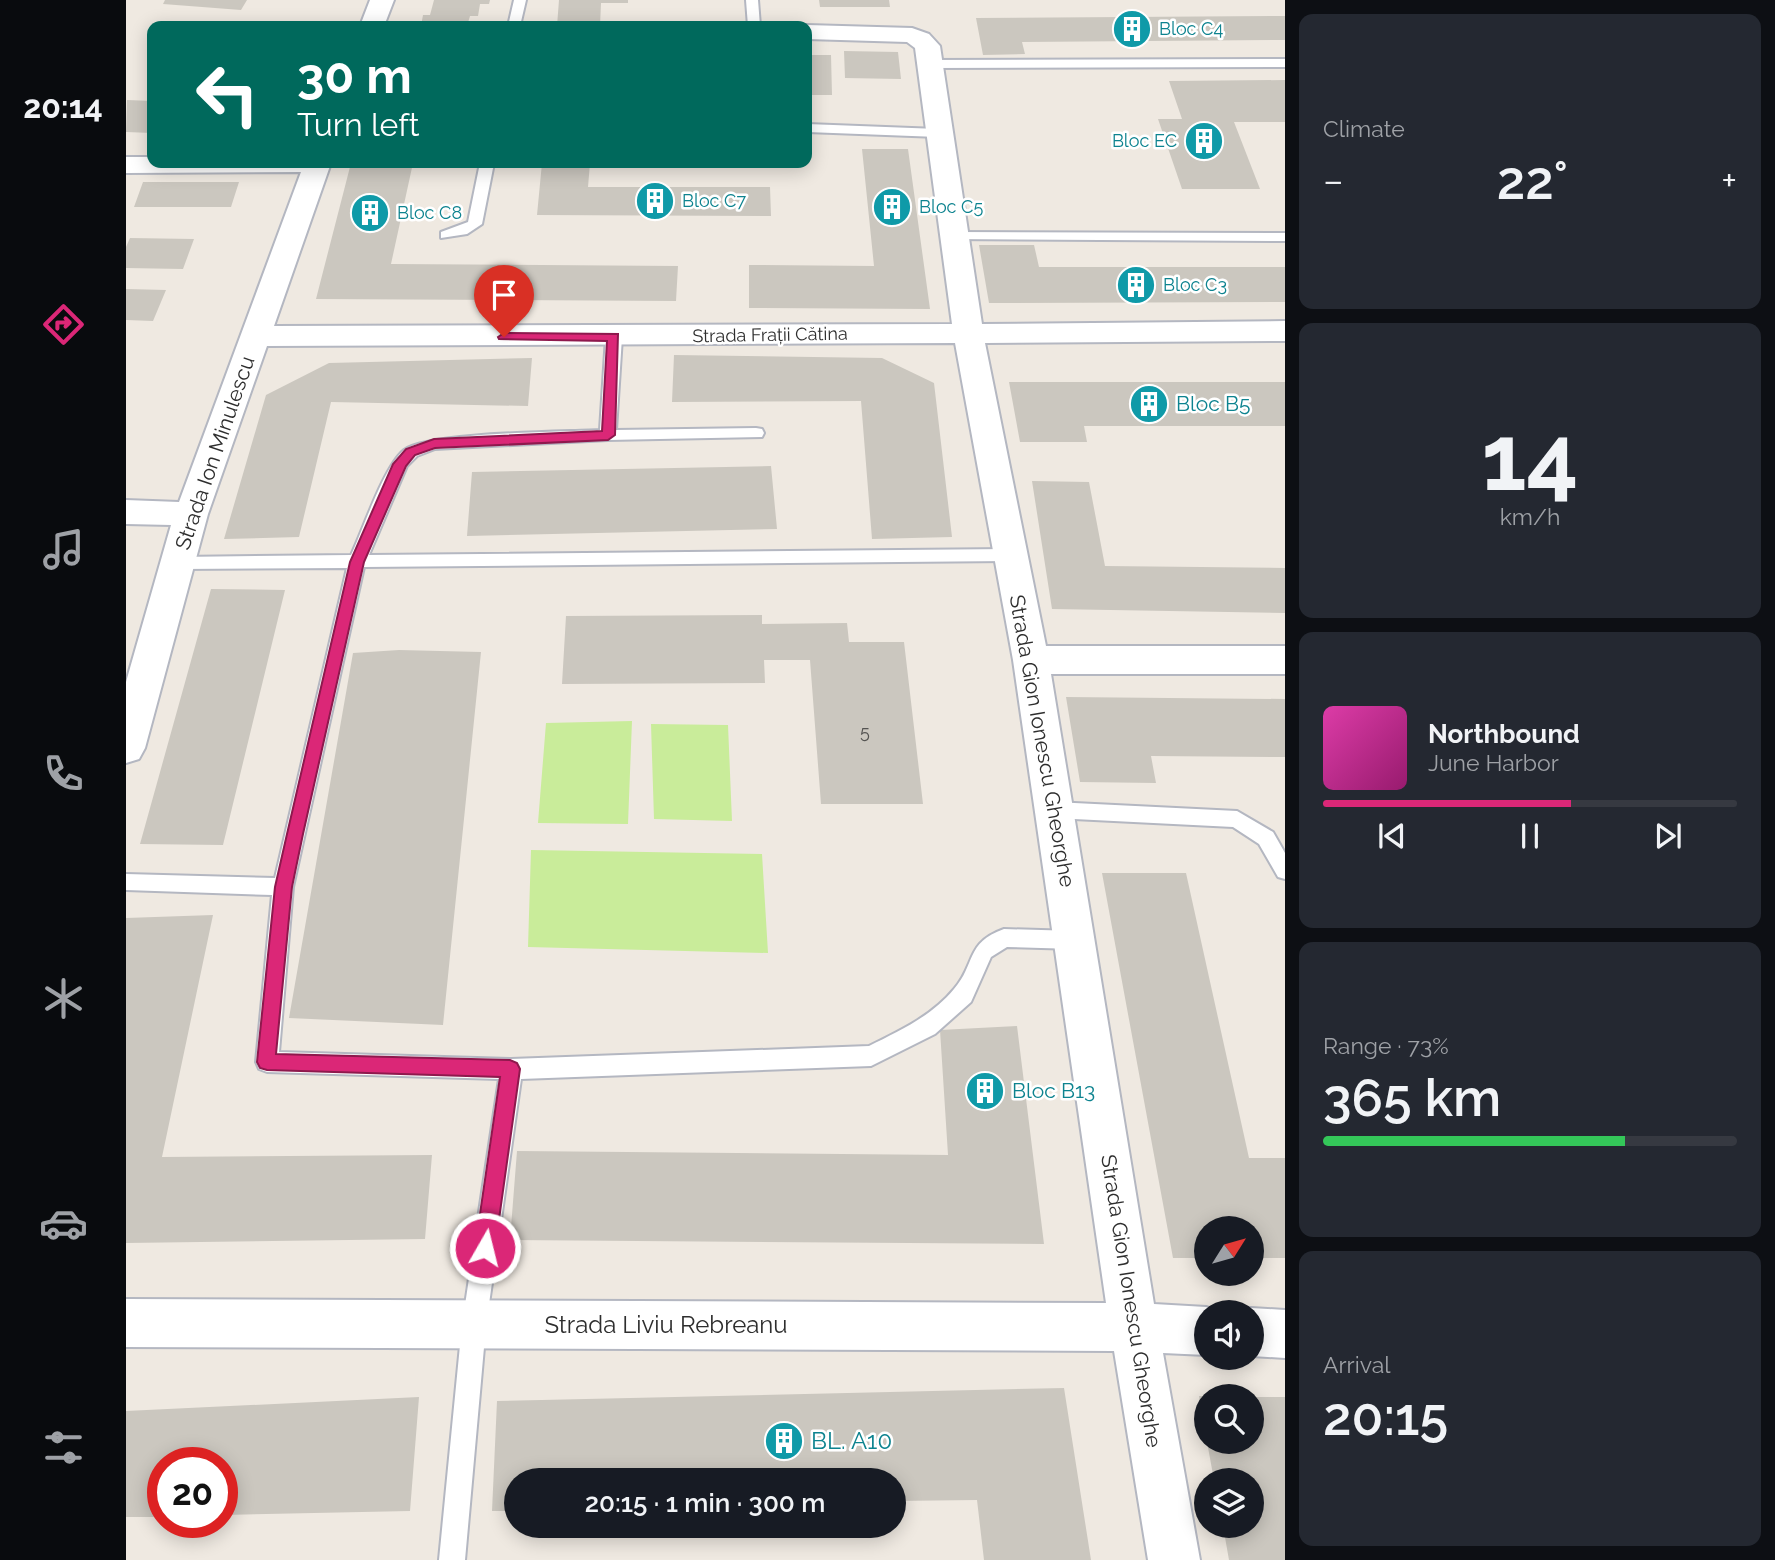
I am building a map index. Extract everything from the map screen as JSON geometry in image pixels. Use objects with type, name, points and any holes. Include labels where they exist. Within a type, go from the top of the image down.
[{"type":"street","points":[[374,21],[382,0]]},
{"type":"street","name":"Strada Gion Ionescu Gheorghe","points":[[812,32],[912,35],[927,46],[968,333],[1031,660],[1134,1327],[1174,1560]]},
{"type":"street","points":[[126,166],[147,166]]},
{"type":"street","name":"Strada Ion Minulescu","points":[[126,748],[191,514],[316,168]]},
{"type":"street","name":"Strada Frații Cătina","points":[[256,336],[614,337],[1285,331]]},
{"type":"street","points":[[126,512],[191,514]]},
{"type":"street","points":[[1031,660],[1285,660]]},
{"type":"street","name":"Strada Liviu Rebreanu","points":[[126,1323],[1134,1327],[1194,1330]]},
{"type":"street","points":[[1264,1333],[1285,1334]]},
{"type":"lane","points":[[515,21],[520,0]]},
{"type":"lane","points":[[752,0],[754,21]]},
{"type":"lane","points":[[928,64],[1285,64]]},
{"type":"lane","points":[[812,128],[938,133]]},
{"type":"lane","points":[[446,235],[475,224],[486,168]]},
{"type":"lane","points":[[954,236],[1285,237]]},
{"type":"lane","points":[[608,435],[614,337]]},
{"type":"lane","points":[[756,433],[608,435],[434,444],[411,452],[400,464],[357,562],[283,887],[267,1062],[510,1069],[871,1056],[927,1027],[963,995],[985,951],[1004,938],[1074,940]]},
{"type":"lane","points":[[177,563],[1009,555]]},
{"type":"lane","points":[[1054,810],[1237,819],[1275,838],[1285,871]]},
{"type":"lane","points":[[126,883],[283,887]]},
{"type":"lane","points":[[452,1560],[474,1325],[510,1069]]},
{"type":"green space","points":[[632,721],[628,824],[538,823],[546,723]]},
{"type":"green space","points":[[651,724],[728,725],[732,821],[654,819]]},
{"type":"green space","points":[[531,850],[762,854],[768,953],[528,947]]},
{"type":"building","points":[[165,0],[247,0],[241,10],[163,4]]},
{"type":"building","points":[[434,0],[490,0],[489,4],[480,4],[478,16],[470,16],[468,21],[422,21],[423,15],[430,15]]},
{"type":"building","points":[[559,0],[628,0],[628,3],[601,3],[600,21],[557,21]]},
{"type":"building","points":[[819,0],[889,0],[890,7],[820,7]]},
{"type":"building","name":"Bloc C4","points":[[1285,16],[1285,40],[1022,42],[1025,54],[983,55],[976,18]]},
{"type":"building","points":[[844,51],[898,52],[901,79],[845,78]]},
{"type":"building","points":[[812,55],[831,55],[832,95],[812,95]]},
{"type":"building","name":"Bloc EC","points":[[1285,80],[1285,122],[1234,122],[1260,189],[1182,189],[1158,119],[1182,119],[1169,81]]},
{"type":"building","points":[[127,100],[147,101],[147,133],[126,132]]},
{"type":"building","name":"Bloc C5","points":[[862,149],[908,149],[930,309],[749,308],[749,265],[874,266]]},
{"type":"building","name":"Bloc C8","points":[[350,168],[412,168],[391,264],[678,266],[676,301],[316,299]]},
{"type":"building","name":"Bloc C7","points":[[542,168],[590,168],[588,187],[770,187],[771,216],[537,215]]},
{"type":"building","points":[[143,182],[239,182],[231,207],[134,207]]},
{"type":"building","points":[[130,238],[194,239],[183,269],[126,268],[126,247]]},
{"type":"building","name":"Bloc C3","points":[[979,245],[1034,245],[1039,267],[1285,267],[1285,302],[989,303]]},
{"type":"building","points":[[126,289],[166,290],[153,321],[126,320]]},
{"type":"building","points":[[674,355],[882,358],[934,383],[952,537],[872,539],[861,401],[672,402]]},
{"type":"building","points":[[532,358],[528,406],[331,402],[299,537],[224,539],[266,395],[329,363]]},
{"type":"building","name":"Bloc B5","points":[[1009,382],[1285,382],[1285,426],[1084,426],[1087,442],[1020,442]]},
{"type":"building","points":[[771,466],[777,529],[467,536],[472,472]]},
{"type":"building","points":[[1032,481],[1089,482],[1105,566],[1285,568],[1285,613],[1052,609]]},
{"type":"building","points":[[211,589],[285,590],[223,845],[140,844]]},
{"type":"building","points":[[762,615],[762,624],[847,623],[849,642],[904,642],[923,804],[821,804],[810,660],[764,660],[765,683],[562,684],[566,616]]},
{"type":"building","points":[[399,650],[481,652],[443,1025],[289,1018],[353,653]]},
{"type":"building","points":[[1066,697],[1285,699],[1285,757],[1151,756],[1156,783],[1080,782]]},
{"type":"building","points":[[1102,873],[1186,873],[1249,1158],[1285,1158],[1285,1258],[1264,1258],[1264,1216],[1194,1216],[1194,1258],[1173,1258]]},
{"type":"building","points":[[213,915],[162,1157],[432,1155],[425,1239],[126,1243],[126,918]]},
{"type":"building","name":"Bloc B13","points":[[1017,1026],[1044,1244],[510,1240],[517,1151],[948,1155],[940,1030]]},
{"type":"building","name":"BL. A10","points":[[1064,1388],[1091,1560],[984,1560],[977,1500],[906,1501],[906,1468],[504,1468],[504,1511],[492,1511],[497,1401]]},
{"type":"building","points":[[419,1397],[410,1511],[238,1515],[238,1447],[147,1447],[147,1517],[126,1517],[126,1411]]},
{"type":"building","points":[[1264,1397],[1285,1397],[1285,1560],[1229,1560],[1225,1538],[1264,1538],[1264,1468],[1212,1468],[1209,1454],[1264,1454]]},
{"type":"place","name":"Bloc C4","points":[[1132,29]]},
{"type":"place","name":"Bloc EC","points":[[1204,141]]},
{"type":"place","name":"Bloc C7","points":[[655,201]]},
{"type":"place","name":"Bloc C5","points":[[892,207]]},
{"type":"place","name":"Bloc C8","points":[[370,213]]},
{"type":"place","name":"Bloc C3","points":[[1136,285]]},
{"type":"place","name":"Bloc B5","points":[[1149,404]]},
{"type":"place","name":"Bloc B13","points":[[985,1091]]},
{"type":"place","name":"BL. A10","points":[[784,1441]]},
{"type":"route","points":[[485,1248],[510,1069],[267,1062],[283,887],[357,562],[400,464],[411,452],[434,444],[608,435],[614,337],[504,337]]}]
